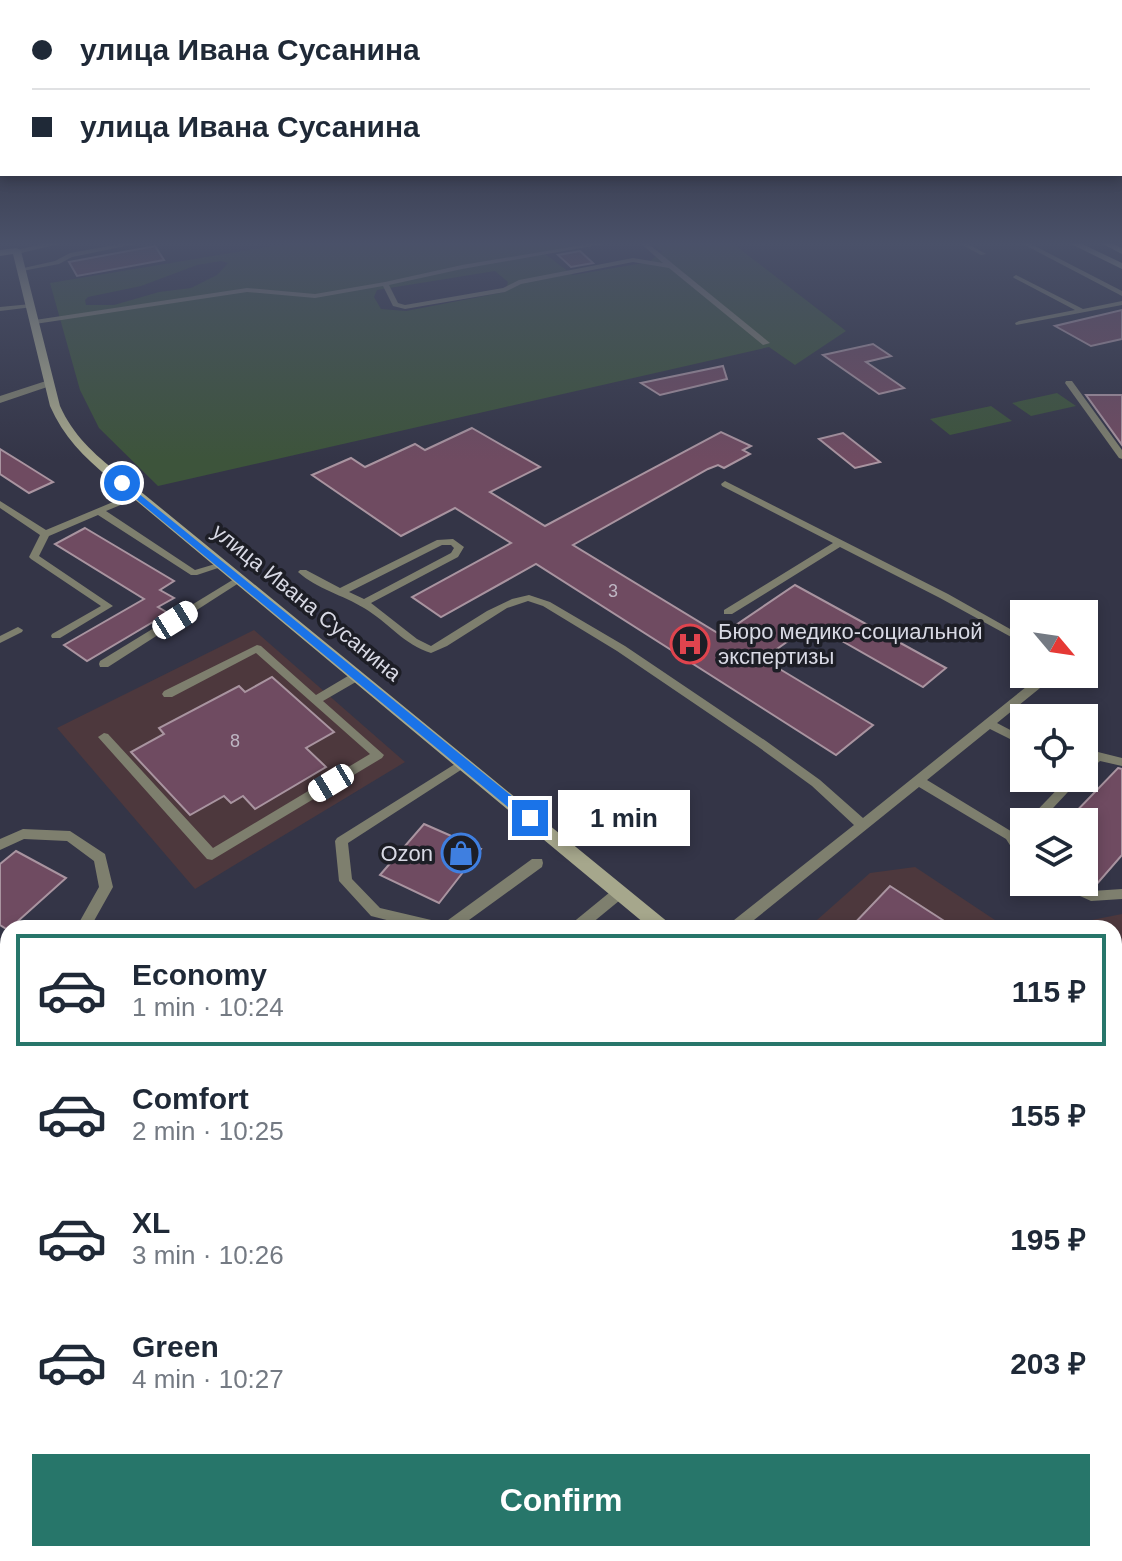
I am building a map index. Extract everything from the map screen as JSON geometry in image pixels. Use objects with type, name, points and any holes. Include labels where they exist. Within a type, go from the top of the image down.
[{"type":"street","name":"улица Ивана Сусанина","points":[[33,315],[49,383],[59,416],[68,432],[137,495],[653,920]]},
{"type":"street","points":[[0,400],[49,383]]},
{"type":"lane","points":[[35,322],[82,315]]},
{"type":"lane","points":[[731,315],[766,343]]},
{"type":"lane","points":[[1019,323],[1057,315]]},
{"type":"lane","points":[[1069,383],[1122,456]]},
{"type":"lane","points":[[725,484],[1010,634]]},
{"type":"lane","points":[[56,636],[108,606],[34,557],[45,534],[137,495]]},
{"type":"lane","points":[[0,504],[45,534]]},
{"type":"lane","points":[[99,511],[194,573],[222,565]]},
{"type":"lane","points":[[342,591],[446,542],[459,547],[458,553],[364,603]]},
{"type":"lane","points":[[728,612],[840,543]]},
{"type":"lane","points":[[419,553],[436,557],[435,566]]},
{"type":"lane","points":[[303,572],[327,589],[342,591],[364,603],[431,650],[511,604],[529,598],[544,601],[602,636],[816,783],[862,825]]},
{"type":"lane","points":[[104,664],[239,579]]},
{"type":"lane","points":[[0,640],[18,630]]},
{"type":"lane","points":[[104,737],[212,855],[378,755],[257,648],[168,694]]},
{"type":"lane","points":[[315,700],[357,676]]},
{"type":"lane","points":[[744,920],[921,782],[1033,688]]},
{"type":"lane","points":[[990,724],[1010,735]]},
{"type":"lane","points":[[1098,756],[1122,762]]},
{"type":"lane","points":[[408,920],[376,912],[346,881],[341,841],[463,763]]},
{"type":"lane","points":[[921,782],[1010,830]]},
{"type":"lane","points":[[1046,808],[1061,792]]},
{"type":"lane","points":[[0,845],[23,834],[70,836],[100,858],[106,887],[87,920]]},
{"type":"lane","points":[[459,920],[537,863]]},
{"type":"lane","points":[[586,920],[620,892]]},
{"type":"lane","points":[[1098,896],[1122,894]]},
{"type":"shaded area","points":[[254,630],[405,762],[195,889],[57,728]]},
{"type":"shaded area","points":[[915,867],[995,920],[817,920],[870,873]]},
{"type":"shaded area","points":[[1122,914],[1122,920],[1092,920]]},
{"type":"green space","points":[[59,315],[825,315],[846,331],[795,365],[769,347],[158,486],[99,428],[80,390]]},
{"type":"green space","points":[[1057,393],[1076,406],[1031,416],[1012,403]]},
{"type":"green space","points":[[991,406],[1012,421],[950,435],[930,419]]},
{"type":"building","points":[[1102,315],[1122,315],[1122,339],[1091,346],[1055,326]]},
{"type":"building","points":[[873,344],[891,356],[866,362],[904,388],[879,394],[823,355]]},
{"type":"building","points":[[723,366],[727,379],[660,395],[641,383]]},
{"type":"building","points":[[1086,395],[1122,395],[1122,445]]},
{"type":"building","points":[[472,428],[540,467],[490,492],[545,526],[721,432],[751,446],[743,450],[750,454],[724,468],[718,465],[708,469],[573,545],[721,635],[795,585],[946,668],[923,687],[812,624],[763,659],[873,725],[836,755],[536,564],[441,617],[412,597],[511,543],[455,508],[401,536],[312,475],[351,458],[365,467],[415,444],[425,450]]},
{"type":"building","points":[[843,433],[880,462],[855,468],[819,439]]},
{"type":"building","points":[[0,449],[53,482],[29,493],[0,474]]},
{"type":"building","points":[[85,528],[174,581],[160,590],[174,598],[158,607],[168,613],[87,661],[64,645],[144,599],[55,544]]},
{"type":"building","points":[[272,677],[334,732],[306,748],[326,767],[255,809],[243,796],[231,803],[224,796],[190,815],[131,752],[164,734],[159,728],[239,686],[245,692]]},
{"type":"building","points":[[1118,768],[1122,769],[1122,855],[1098,883],[1098,808],[1079,808]]},
{"type":"building","points":[[424,824],[481,849],[439,903],[380,875]]},
{"type":"building","points":[[16,851],[66,878],[19,920],[0,920],[0,864]]},
{"type":"building","points":[[890,886],[943,920],[858,920]]},
{"type":"place","name":"Бюро медико-социальной экспертизы","points":[[690,644]]},
{"type":"place","name":"Ozon","points":[[461,853]]},
{"type":"route","points":[[122,483],[530,818]]}]
